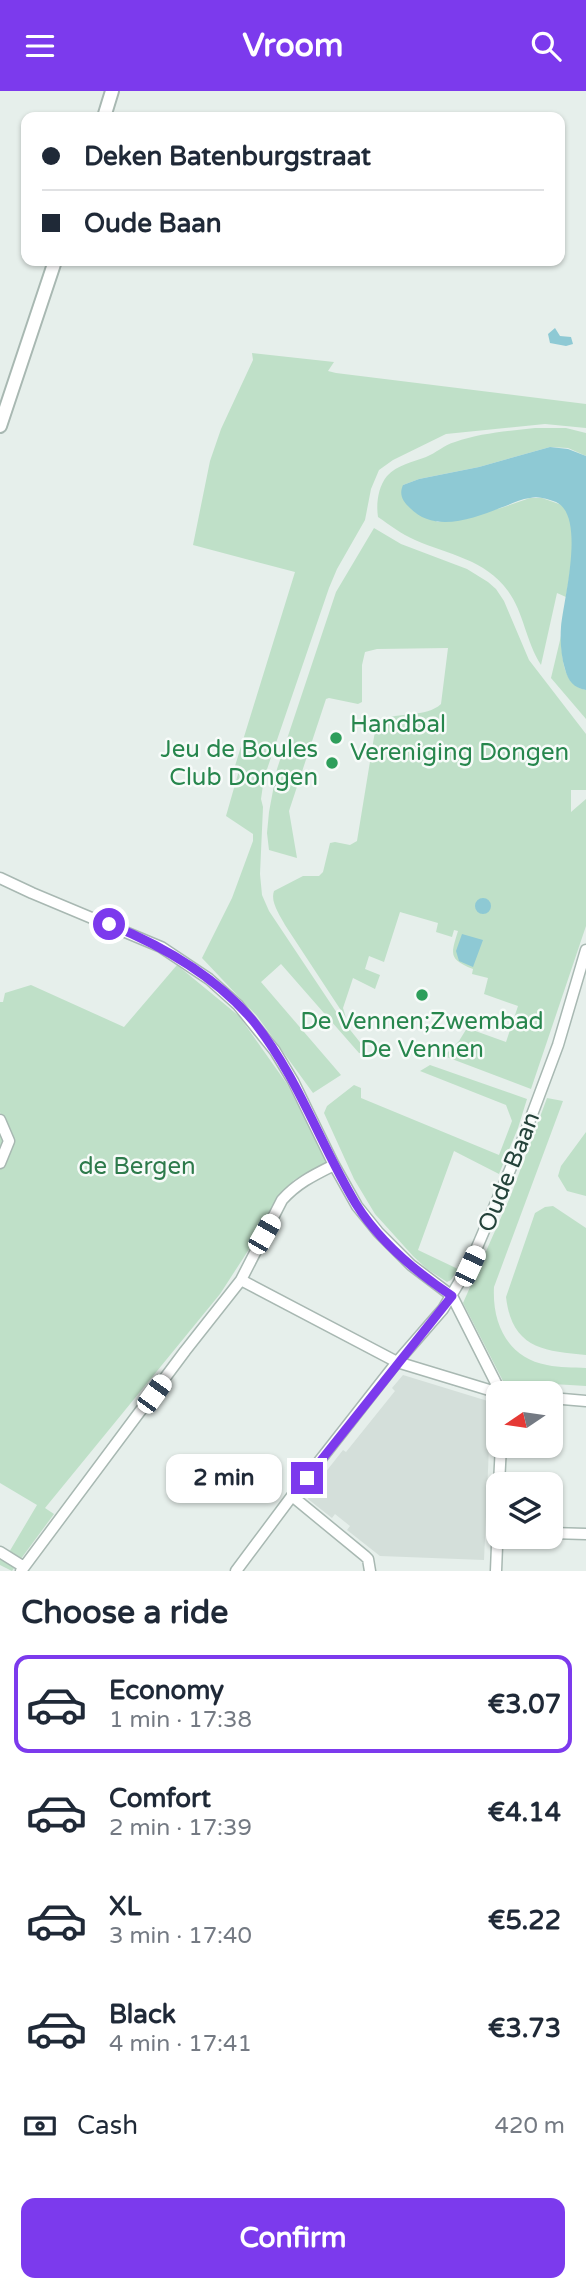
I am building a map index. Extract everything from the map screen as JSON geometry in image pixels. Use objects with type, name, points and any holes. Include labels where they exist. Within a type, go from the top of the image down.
[{"type":"street","points":[[106,112],[112,91]]},
{"type":"street","points":[[0,426],[53,266]]},
{"type":"street","points":[[0,878],[32,894],[148,940],[209,979],[253,1021],[275,1051],[299,1092],[357,1206],[411,1265],[452,1296],[494,1381]]},
{"type":"street","name":"Oude Baan","points":[[236,1571],[397,1362],[452,1296],[470,1266],[490,1223],[558,1045],[586,950]]},
{"type":"street","points":[[0,1120],[9,1141],[0,1163]]},
{"type":"street","points":[[0,1552],[23,1569],[241,1280],[282,1200],[291,1189],[334,1165]]},
{"type":"street","points":[[241,1280],[397,1362],[486,1389]]},
{"type":"street","points":[[564,1399],[586,1401]]},
{"type":"street","points":[[292,1496],[365,1556],[370,1571]]},
{"type":"street","points":[[563,1534],[586,1534]]},
{"type":"street","points":[[496,1571],[497,1549]]},
{"type":"shaded area","points":[[403,1375],[486,1400],[486,1458],[489,1458],[484,1560],[380,1556],[347,1530],[350,1526],[335,1514],[332,1518],[308,1499],[310,1492],[343,1450],[346,1452],[395,1391],[392,1388]]},
{"type":"green space","points":[[252,353],[334,362],[328,371],[336,373],[586,404],[586,428],[545,424],[446,434],[393,460],[379,470],[371,489],[365,520],[329,588],[264,778],[261,799],[262,895],[269,911],[366,1054],[359,1053],[281,964],[261,982],[341,1075],[313,1093],[257,1016],[202,958],[232,898],[253,841],[253,834],[226,816],[238,774],[235,766],[295,572],[193,545],[210,461],[221,429],[253,360]]},
{"type":"green space","points":[[535,428],[566,428],[586,433],[586,456],[568,448],[550,447],[403,485],[415,512],[438,522],[501,508],[530,498],[542,498],[562,505],[570,514],[574,527],[573,553],[566,597],[557,593],[541,665],[522,618],[499,580],[466,559],[400,532],[378,517],[377,507],[384,480],[400,466],[465,439]]},
{"type":"green space","points":[[374,528],[401,544],[467,569],[496,589],[504,601],[529,660],[586,734],[586,790],[571,790],[571,812],[586,799],[586,926],[531,1089],[444,1056],[467,1028],[506,1042],[518,1006],[484,994],[488,978],[472,974],[473,969],[455,959],[453,950],[458,931],[454,930],[452,937],[436,932],[438,923],[400,912],[384,962],[369,956],[365,969],[380,975],[375,989],[353,978],[343,1008],[346,1018],[274,904],[274,891],[303,876],[319,876],[323,872],[330,843],[350,845],[357,841],[375,731],[380,721],[428,711],[441,704],[448,648],[377,649],[365,652],[362,665],[362,702],[358,704],[326,699],[289,811],[297,858],[269,850],[269,812],[277,769],[336,592]]},
{"type":"green space","points":[[561,636],[563,661],[568,676],[578,687],[586,690],[586,719],[551,678]]},
{"type":"green space","name":"de Bergen","points":[[177,965],[239,1016],[287,1084],[328,1164],[294,1180],[220,1294],[45,1508],[54,1514],[12,1571],[0,1565],[0,1550],[8,1554],[37,1505],[0,1483],[0,1002],[3,1002],[5,993],[31,985],[124,1027]]},
{"type":"green space","points":[[430,1065],[527,1099],[499,1174],[454,1151],[418,1250],[458,1269],[447,1282],[413,1256],[375,1214],[354,1179],[324,1113],[327,1106],[354,1085],[361,1088],[361,1098],[499,1155],[512,1121],[506,1105],[420,1071]]},
{"type":"green space","points":[[547,1098],[563,1101],[494,1287],[494,1301],[500,1326],[513,1347],[533,1361],[557,1367],[586,1368],[586,1386],[564,1385],[564,1381],[503,1381],[463,1303],[511,1195]]},
{"type":"green space","points":[[586,1132],[586,1196],[567,1191],[558,1176],[561,1166]]},
{"type":"green space","points":[[553,1206],[586,1228],[586,1355],[532,1344],[515,1327],[509,1314],[506,1297],[535,1213]]},
{"type":"water","points":[[555,328],[560,336],[571,337],[573,344],[566,346],[550,343],[548,334]]},
{"type":"water","points":[[550,447],[568,449],[586,456],[586,690],[578,688],[570,680],[562,653],[561,627],[572,540],[565,510],[556,502],[533,497],[466,519],[442,522],[420,516],[407,505],[401,494],[403,485],[419,479],[479,467]]},
{"type":"water","points":[[480,898],[486,898],[491,906],[489,912],[480,914],[475,909],[475,903]]},
{"type":"water","points":[[462,934],[483,940],[473,967],[459,961],[456,951]]},
{"type":"place","name":"Handbal Vereniging Dongen","points":[[336,738]]},
{"type":"place","name":"Jeu de Boules Club Dongen","points":[[332,763]]},
{"type":"place","name":"De Vennen;Zwembad De Vennen","points":[[422,995]]},
{"type":"route","points":[[109,924],[148,940],[191,966],[232,999],[253,1021],[293,1081],[357,1206],[411,1265],[452,1296],[307,1478]]}]
